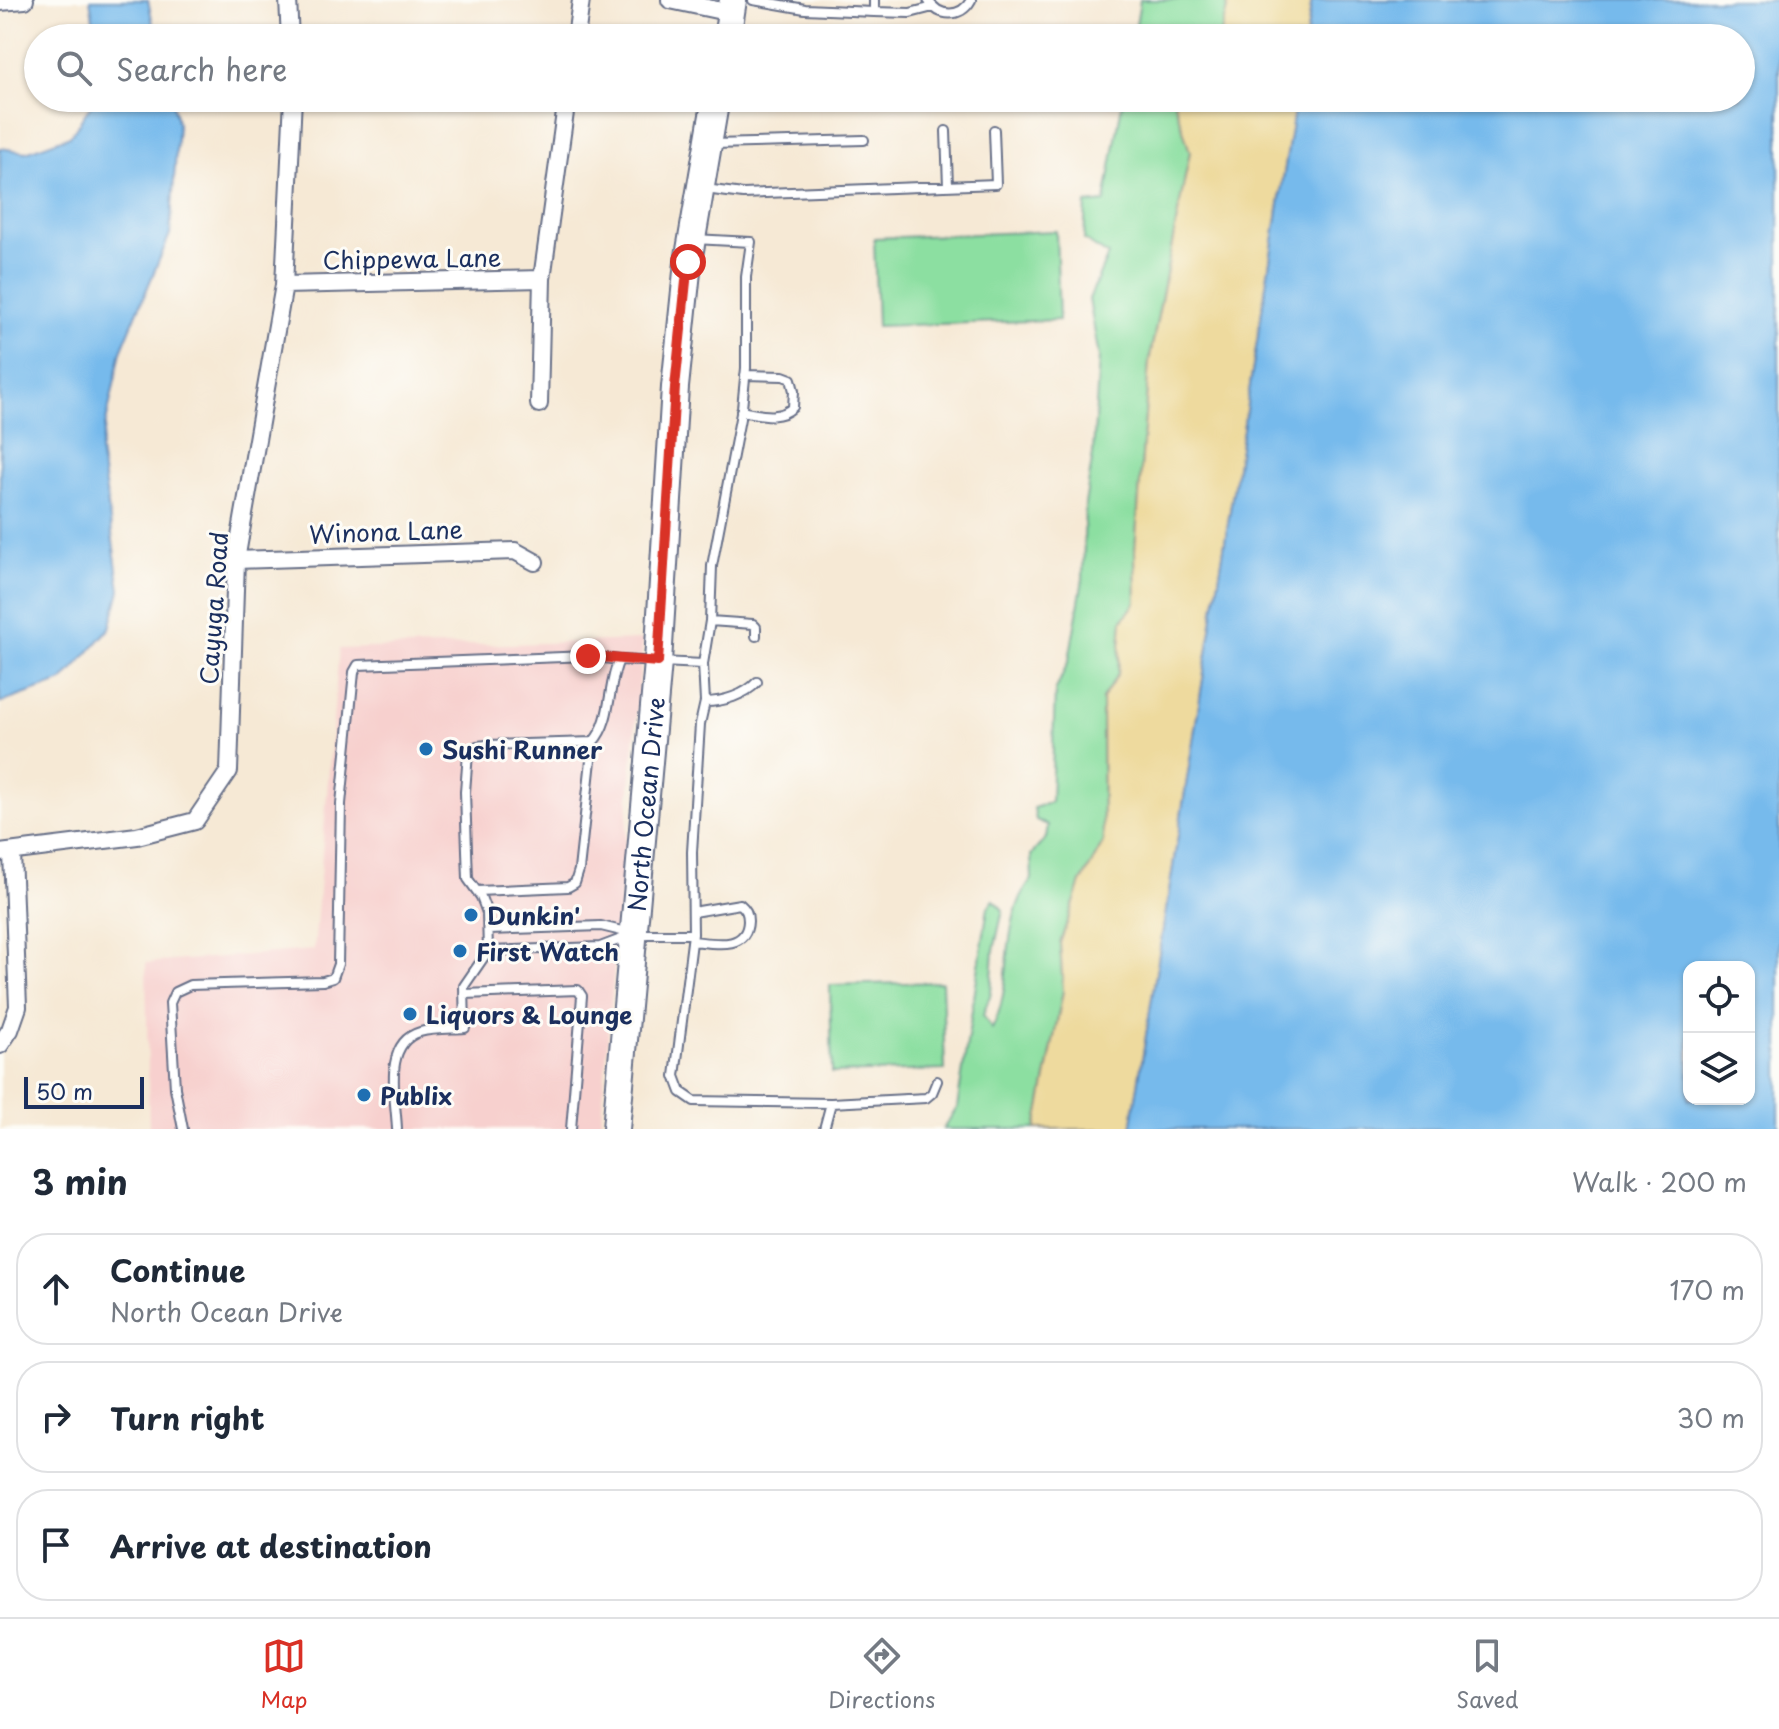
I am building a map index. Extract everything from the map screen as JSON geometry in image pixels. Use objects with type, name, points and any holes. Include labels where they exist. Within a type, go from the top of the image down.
[{"type":"main road","name":"North Ocean Drive","points":[[616,1129],[658,662],[675,387],[691,239],[714,112]]},
{"type":"street","points":[[0,2],[25,0]]},
{"type":"street","points":[[288,0],[289,24]]},
{"type":"street","points":[[578,24],[581,0]]},
{"type":"street","points":[[670,0],[736,13]]},
{"type":"street","name":"Cayuga Road","points":[[6,853],[137,836],[195,821],[229,771],[236,560],[284,285],[292,112]]},
{"type":"street","points":[[539,404],[542,279],[565,112]]},
{"type":"street","name":"Chippewa Lane","points":[[284,285],[542,279]]},
{"type":"street","name":"Winona Lane","points":[[236,560],[515,551],[535,562]]},
{"type":"street","points":[[0,1045],[10,1030],[18,1007],[6,853]]},
{"type":"lane","points":[[874,0],[874,12]]},
{"type":"lane","points":[[736,13],[805,9],[910,13],[931,4],[942,13],[952,14],[962,11],[971,0]]},
{"type":"lane","points":[[700,188],[743,194],[996,184],[994,130]]},
{"type":"lane","points":[[946,131],[948,186]]},
{"type":"lane","points":[[708,144],[864,140]]},
{"type":"lane","points":[[691,239],[751,242],[746,277],[745,375],[741,411],[712,566],[710,621],[703,664],[705,702],[700,724],[692,852],[693,938],[675,1076],[681,1092],[694,1101],[831,1103],[926,1098],[937,1081]]},
{"type":"lane","points":[[741,411],[783,415],[793,407],[795,399],[791,379],[745,375]]},
{"type":"lane","points":[[710,621],[753,624],[756,636]]},
{"type":"lane","points":[[183,1129],[175,1088],[170,1003],[175,992],[190,985],[323,981],[333,978],[338,964],[341,804],[354,672],[358,665],[588,656],[703,664]]},
{"type":"lane","points":[[477,891],[568,887],[575,883],[593,742],[606,717],[613,673],[619,660]]},
{"type":"lane","points":[[705,702],[723,700],[751,689],[757,682]]},
{"type":"lane","points":[[390,1129],[397,1129],[395,1069],[396,1054],[401,1044],[422,1032],[465,1028],[464,986],[488,951],[487,913],[468,879],[465,792],[468,753],[477,746],[487,745],[593,742]]},
{"type":"lane","points":[[488,930],[601,926],[634,934],[693,938],[715,943],[738,941],[745,934],[748,918],[740,904],[693,912]]},
{"type":"lane","points":[[488,951],[600,947],[634,934]]},
{"type":"lane","points":[[464,994],[578,990],[582,996],[571,1129]]},
{"type":"lane","points":[[824,1129],[831,1103]]},
{"type":"shaded area","points":[[643,640],[600,1129],[149,1129],[146,963],[314,950],[339,649]]},
{"type":"green space","points":[[1140,0],[1229,0],[1223,24],[1136,24]]},
{"type":"green space","points":[[1121,112],[1177,112],[1190,152],[1149,362],[1135,550],[1136,602],[1122,621],[1118,674],[1102,699],[1103,843],[1081,883],[1060,943],[1063,991],[1036,1129],[943,1129],[957,1108],[988,907],[994,900],[1003,910],[994,950],[991,993],[983,1015],[992,1029],[1004,992],[1015,914],[1032,879],[1031,855],[1046,838],[1048,825],[1036,820],[1034,808],[1051,802],[1055,692],[1069,660],[1083,579],[1085,504],[1093,454],[1099,357],[1089,299],[1108,255],[1084,240],[1086,204],[1105,202]]},
{"type":"green space","points":[[1056,231],[1059,320],[877,326],[874,238]]},
{"type":"green space","points":[[942,982],[945,1070],[832,1073],[830,985]]},
{"type":"sand","points":[[1229,0],[1312,0],[1308,24],[1223,24]]},
{"type":"sand","points":[[1177,112],[1294,112],[1131,1129],[1036,1129],[1063,991],[1060,943],[1081,883],[1103,843],[1102,699],[1118,674],[1122,621],[1136,602],[1135,550],[1149,362],[1190,152]]},
{"type":"water","points":[[90,0],[148,0],[153,24],[94,24]]},
{"type":"water","points":[[1312,0],[1779,0],[1779,1129],[1131,1129],[1294,112],[1755,112],[1755,24],[1308,24]]},
{"type":"water","points":[[86,112],[175,112],[178,124],[170,234],[121,351],[100,451],[120,590],[110,628],[63,681],[0,703],[0,148],[26,152],[70,136]]},
{"type":"place","name":"Sushi Runner","points":[[426,749]]},
{"type":"place","name":"Dunkin'","points":[[471,915]]},
{"type":"place","name":"First Watch","points":[[460,951]]},
{"type":"place","name":"Liquors & Lounge","points":[[410,1014]]},
{"type":"place","name":"Publix","points":[[364,1095]]},
{"type":"route","points":[[588,656],[658,662],[675,387],[688,262]]}]
